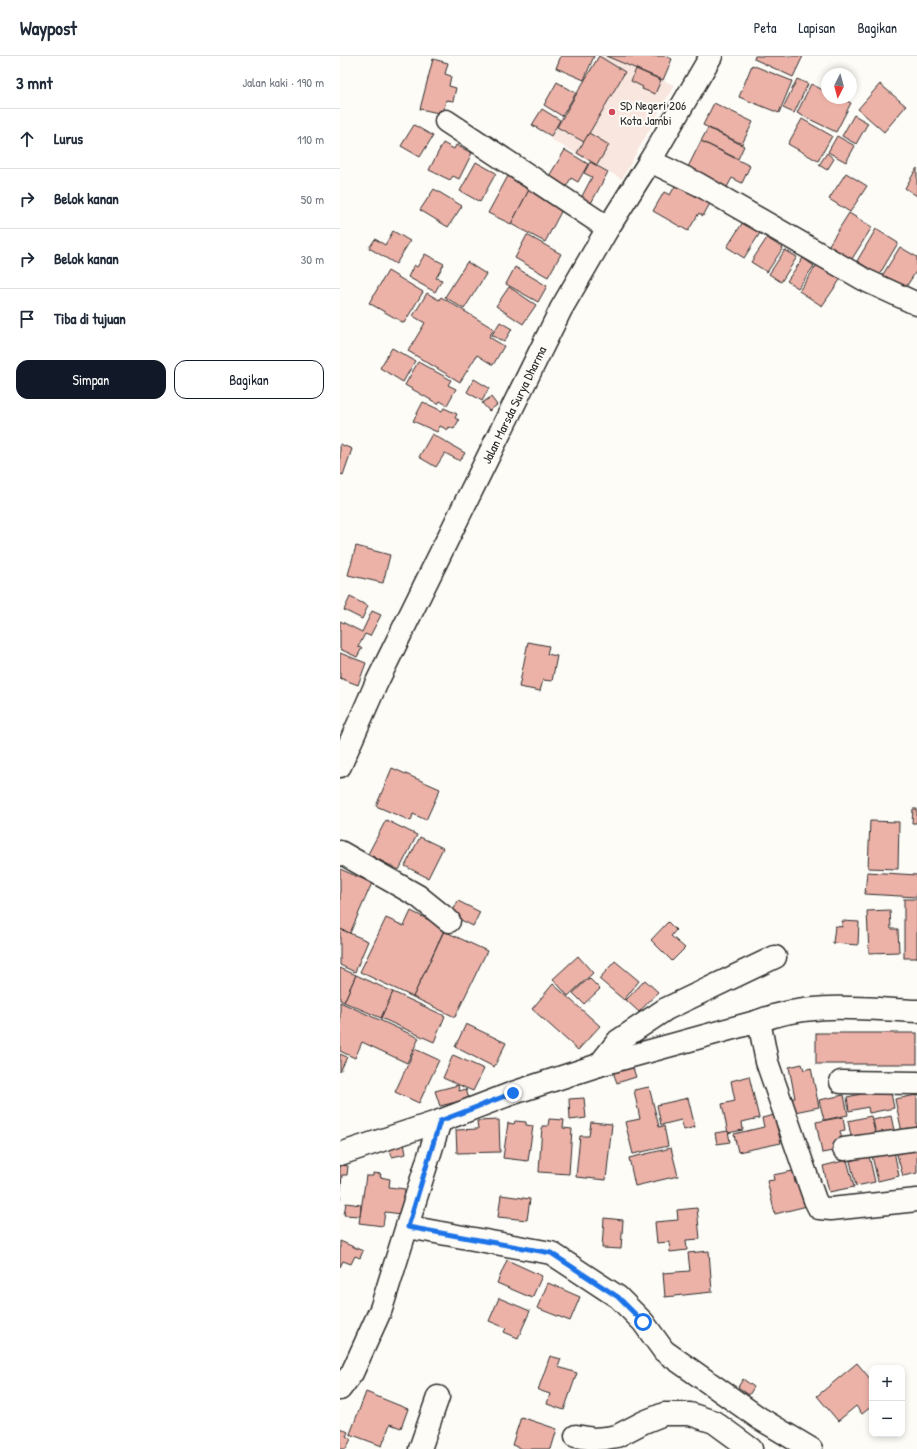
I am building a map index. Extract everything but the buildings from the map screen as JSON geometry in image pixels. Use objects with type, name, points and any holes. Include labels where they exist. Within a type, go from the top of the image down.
[{"type":"main road","name":"Jalan Marsda Surya Dharma","points":[[340,766],[376,684],[561,309],[711,56]]},
{"type":"main road","points":[[446,121],[608,228]]},
{"type":"main road","points":[[650,161],[698,184],[864,280],[917,304]]},
{"type":"main road","points":[[340,852],[418,896],[449,921]]},
{"type":"main road","points":[[599,1065],[618,1041],[666,1009],[775,958]]},
{"type":"main road","points":[[340,1154],[440,1121],[513,1093],[599,1065],[759,1021],[775,1015],[795,1011],[830,1008],[917,1011]]},
{"type":"main road","points":[[759,1021],[767,1062],[819,1208],[831,1209],[917,1200]]},
{"type":"main road","points":[[841,1082],[917,1083]]},
{"type":"main road","points":[[340,1389],[352,1374],[381,1309],[408,1227],[440,1121]]},
{"type":"main road","points":[[844,1149],[917,1139]]},
{"type":"main road","points":[[408,1227],[551,1253],[618,1297],[643,1322],[664,1351],[759,1418],[811,1449]]},
{"type":"main road","points":[[420,1449],[438,1397]]},
{"type":"main road","points":[[576,1436],[606,1438],[617,1436],[664,1414],[690,1414],[714,1422],[751,1449]]},
{"type":"shaded area","name":"SD Negeri 206 Kota Jambi","points":[[598,56],[605,56],[674,85],[622,179],[550,139]]},
{"type":"place","name":"SD Negeri 206 Kota Jambi","points":[[612,112]]},
{"type":"route","points":[[513,1093],[440,1121],[408,1227],[551,1253],[618,1297],[643,1322]]}]
